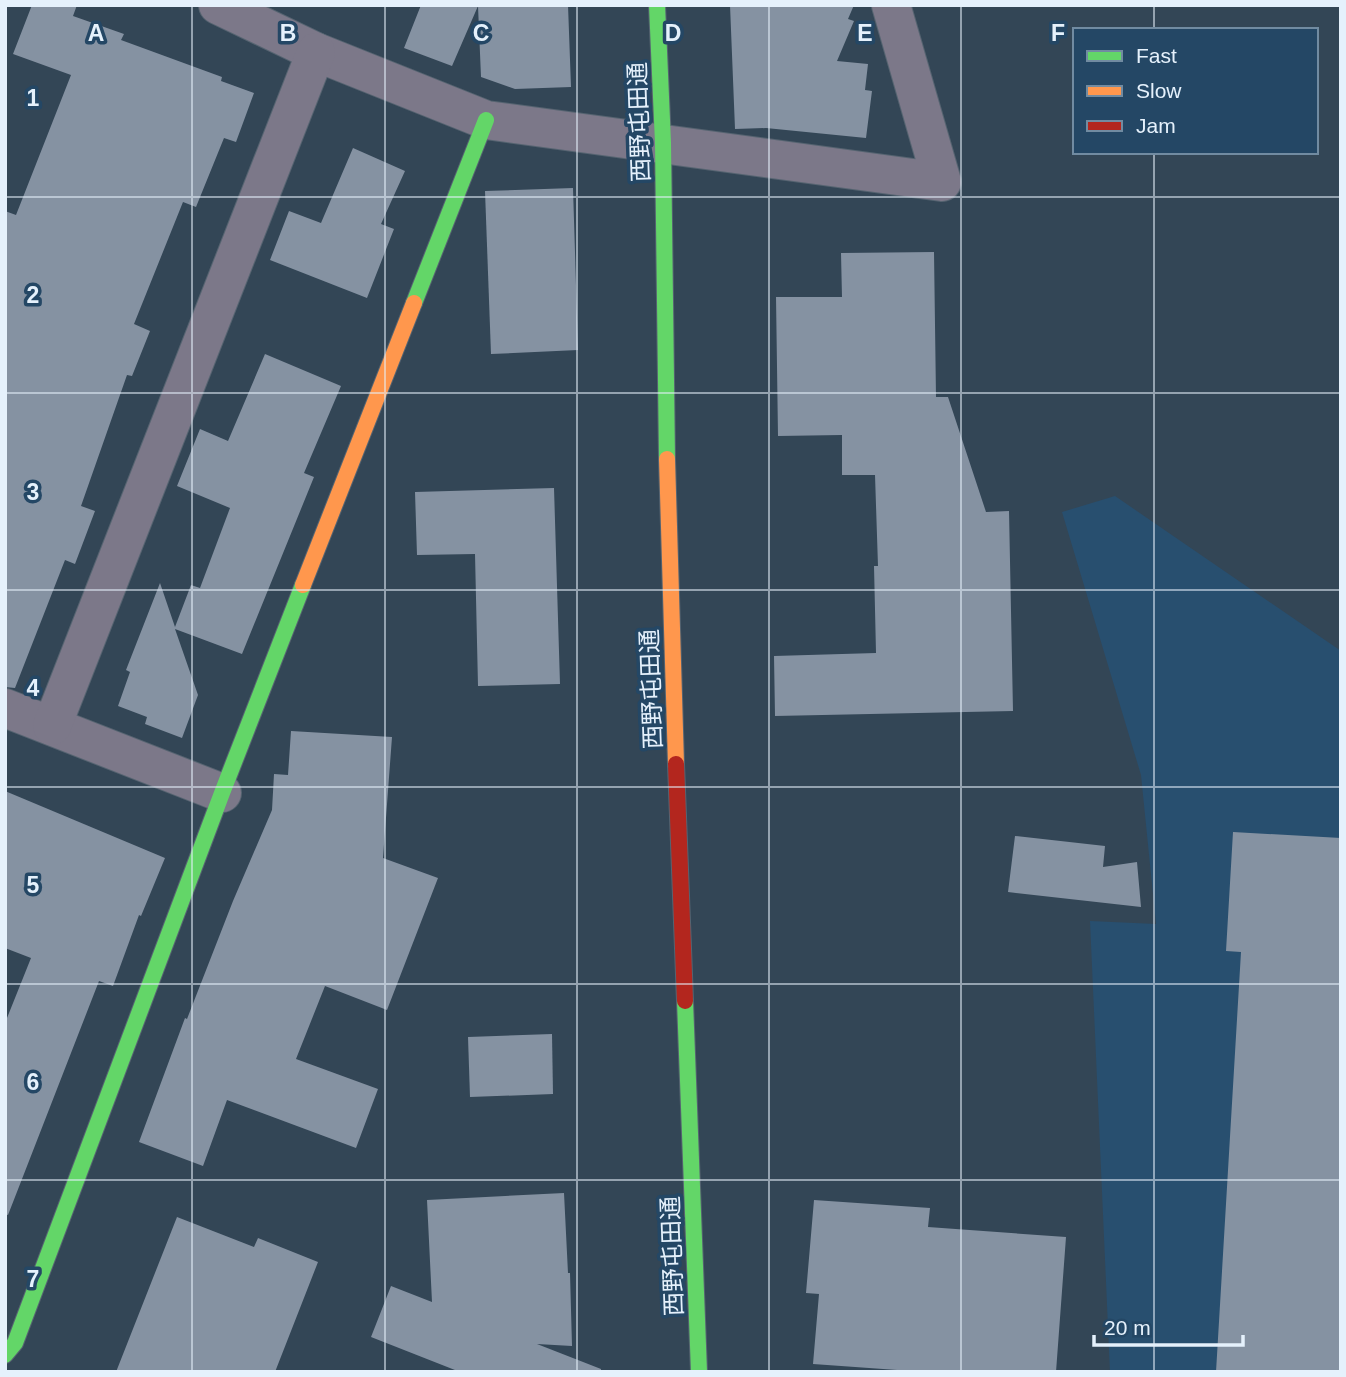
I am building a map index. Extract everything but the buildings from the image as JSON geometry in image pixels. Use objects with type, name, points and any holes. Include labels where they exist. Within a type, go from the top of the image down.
[{"type":"street","points":[[218,5],[316,52],[486,120],[942,182],[891,5]]},
{"type":"street","name":"西野屯田通","points":[[657,5],[663,143],[670,583],[699,1372]]},
{"type":"street","points":[[52,726],[316,52]]},
{"type":"street","points":[[10,1338],[486,120]]},
{"type":"street","points":[[5,708],[222,793]]},
{"type":"shaded area","points":[[1115,496],[1341,651],[1341,1372],[1110,1372],[1090,921],[1156,924],[1141,775],[1062,512]]},
{"type":"traffic: fast","points":[[657,5],[663,143],[667,459]]},
{"type":"traffic: fast","points":[[414,303],[486,120]]},
{"type":"traffic: fast","points":[[5,1355],[15,1343],[303,585]]},
{"type":"traffic: fast","points":[[685,1001],[699,1372]]},
{"type":"traffic: slow","points":[[303,585],[414,303]]},
{"type":"traffic: slow","points":[[667,459],[676,764]]},
{"type":"traffic: jam","points":[[676,764],[685,1001]]}]
